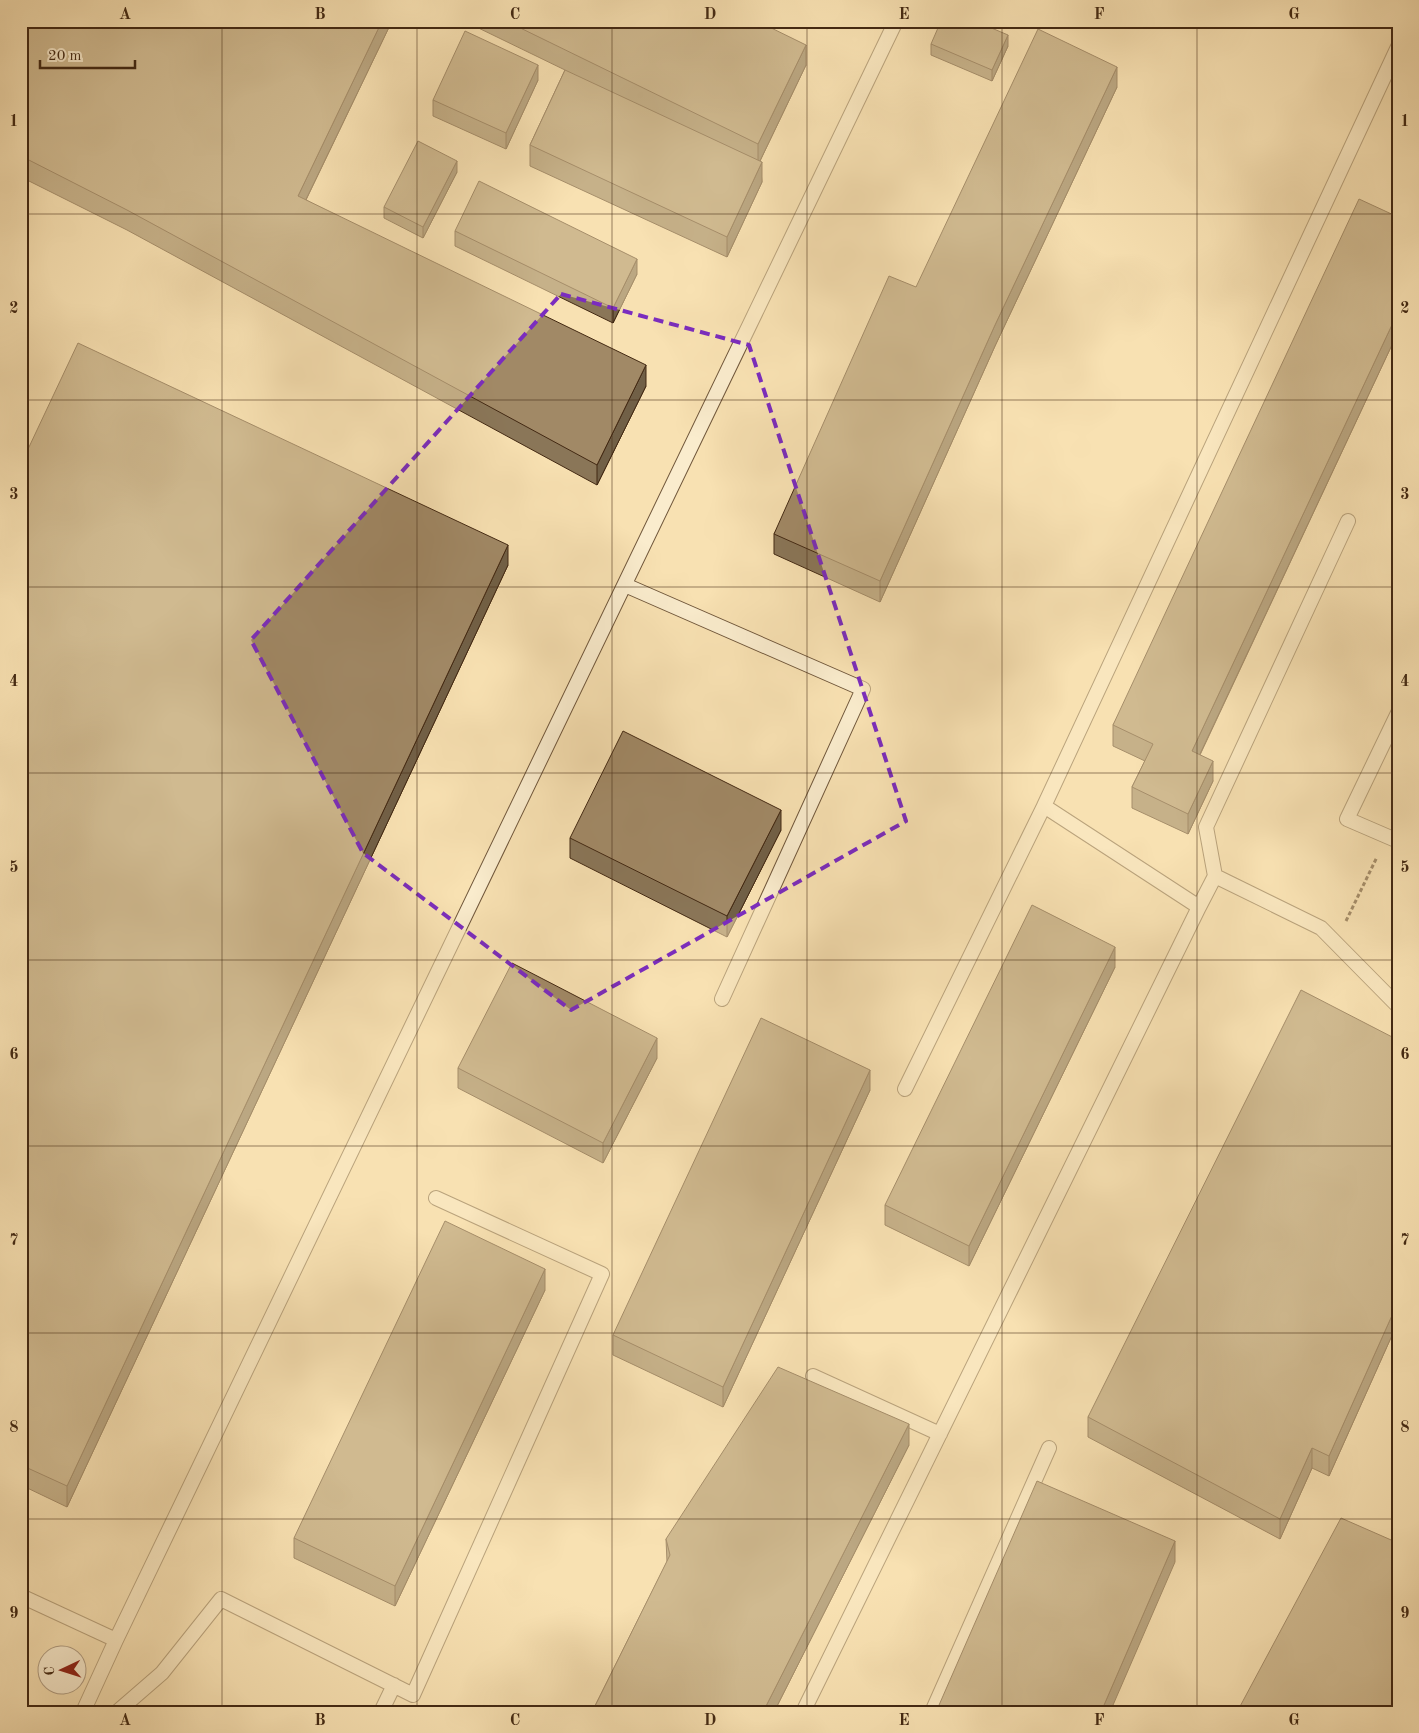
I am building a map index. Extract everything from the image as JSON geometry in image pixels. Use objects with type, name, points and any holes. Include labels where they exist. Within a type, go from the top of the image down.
[{"type":"lane","points":[[83,1712],[896,21]]},
{"type":"lane","points":[[905,1089],[1044,806],[1398,47]]},
{"type":"lane","points":[[803,1712],[1215,876],[1206,827],[1348,521]]},
{"type":"lane","points":[[625,585],[863,689],[722,999]]},
{"type":"lane","points":[[1393,838],[1347,819],[1398,713]]},
{"type":"lane","points":[[1044,806],[1199,907]]},
{"type":"lane","points":[[1215,876],[1321,928],[1398,1006]]},
{"type":"lane","points":[[117,1712],[162,1673],[221,1599],[413,1695],[602,1274],[436,1198]]},
{"type":"lane","points":[[813,1376],[940,1434]]},
{"type":"lane","points":[[932,1712],[1049,1448]]},
{"type":"lane","points":[[21,1596],[116,1640]]},
{"type":"lane","points":[[381,1712],[394,1686]]},
{"type":"path","points":[[1335,942],[1393,838]]},
{"type":"highlighted area","points":[[561,294],[749,345],[906,821],[571,1010],[363,853],[251,640]]},
{"type":"building","points":[[21,21],[382,21],[298,196],[646,365],[597,465],[127,210],[21,156]]},
{"type":"building","points":[[506,21],[757,21],[806,45],[758,144]]},
{"type":"building","points":[[941,21],[975,21],[1008,35],[992,70],[931,44]]},
{"type":"building","points":[[1038,29],[1117,67],[995,325],[880,581],[774,534],[889,276],[916,287]]},
{"type":"building","points":[[465,31],[538,65],[506,133],[433,100]]},
{"type":"building","points":[[565,70],[762,162],[727,237],[530,145]]},
{"type":"building","points":[[418,141],[457,161],[423,227],[384,207]]},
{"type":"building","points":[[479,181],[637,259],[613,308],[455,231]]},
{"type":"building","points":[[1359,199],[1398,217],[1398,312],[1192,751],[1213,761],[1188,814],[1132,787],[1153,744],[1113,725]]},
{"type":"building","points":[[78,343],[508,545],[67,1486],[21,1465],[21,464]]},
{"type":"building","points":[[623,731],[781,810],[727,916],[570,838]]},
{"type":"building","points":[[1032,905],[1115,947],[969,1246],[885,1205]]},
{"type":"building","points":[[512,963],[657,1038],[603,1143],[458,1068]]},
{"type":"building","points":[[1301,990],[1398,1040],[1398,1302],[1329,1456],[1312,1448],[1280,1519],[1088,1417]]},
{"type":"building","points":[[761,1018],[870,1070],[723,1387],[613,1335]]},
{"type":"building","points":[[445,1221],[545,1269],[395,1586],[294,1538]]},
{"type":"building","points":[[778,1367],[909,1424],[763,1712],[598,1712],[593,1710],[670,1555],[666,1539]]},
{"type":"building","points":[[1037,1481],[1175,1541],[1101,1712],[936,1712]]},
{"type":"building","points":[[1341,1518],[1398,1543],[1398,1712],[1237,1712]]}]
